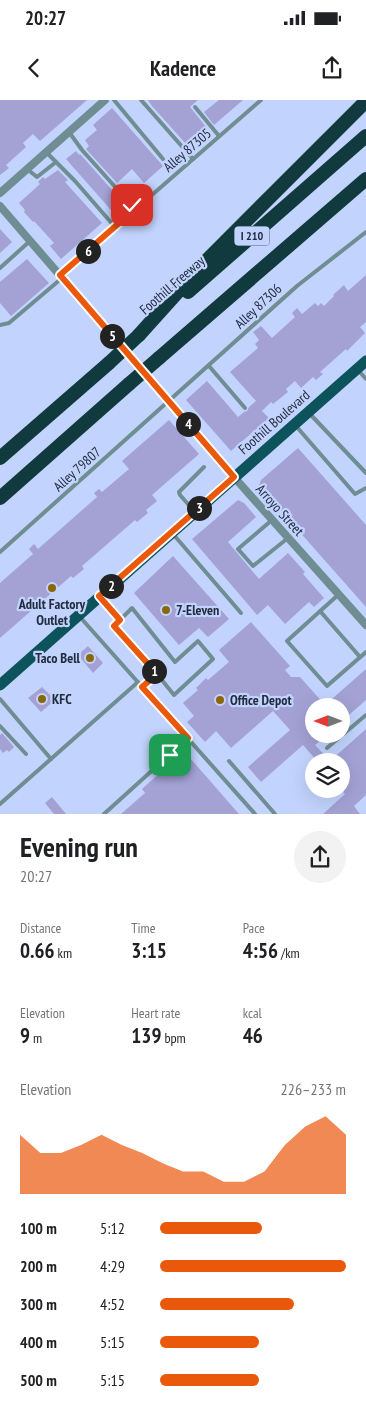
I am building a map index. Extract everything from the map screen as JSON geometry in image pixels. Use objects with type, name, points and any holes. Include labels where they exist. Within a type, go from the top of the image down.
[{"type":"highway","points":[[139,335],[202,265],[366,101]]},
{"type":"highway","name":"Foothill Freeway","points":[[0,458],[366,136]]},
{"type":"highway","name":"I 210","points":[[0,498],[366,179]]},
{"type":"main road","name":"Foothill Boulevard","points":[[0,685],[362,365]]},
{"type":"street","points":[[0,193],[105,100]]},
{"type":"street","name":"Arroyo Street","points":[[0,206],[168,402],[366,625]]},
{"type":"lane","points":[[114,100],[164,159]]},
{"type":"lane","points":[[141,100],[193,159]]},
{"type":"lane","name":"Alley 87305","points":[[0,325],[9,323],[135,209],[261,100]]},
{"type":"lane","points":[[195,107],[219,136]]},
{"type":"lane","points":[[69,132],[82,150],[135,209]]},
{"type":"lane","points":[[46,152],[75,181],[115,227]]},
{"type":"lane","points":[[27,169],[37,177],[56,162]]},
{"type":"lane","name":"Alley 87306","points":[[168,402],[297,286],[366,232]]},
{"type":"lane","points":[[0,268],[30,241]]},
{"type":"lane","points":[[362,365],[366,379]]},
{"type":"lane","points":[[209,366],[245,408]]},
{"type":"lane","name":"Alley 79807","points":[[0,552],[168,402]]},
{"type":"lane","points":[[309,412],[366,473]]},
{"type":"lane","points":[[294,424],[355,494],[366,490]]},
{"type":"lane","points":[[195,512],[179,492],[204,467]]},
{"type":"lane","points":[[272,520],[238,550],[253,566],[288,538]]},
{"type":"lane","points":[[172,532],[241,614]]},
{"type":"lane","points":[[338,594],[287,641],[327,686],[366,652]]},
{"type":"lane","points":[[99,596],[120,620]]},
{"type":"lane","points":[[132,608],[175,662],[198,641],[213,660],[174,695],[157,674],[114,626],[132,608]]},
{"type":"lane","points":[[320,611],[360,657]]},
{"type":"lane","points":[[78,615],[255,814]]},
{"type":"lane","points":[[142,687],[157,674]]},
{"type":"lane","points":[[1,803],[138,682]]},
{"type":"lane","points":[[0,699],[51,759]]},
{"type":"lane","points":[[327,748],[366,715]]},
{"type":"lane","points":[[0,726],[26,754]]},
{"type":"lane","points":[[104,814],[188,738]]},
{"type":"lane","points":[[229,761],[275,814]]},
{"type":"building","points":[[0,100],[87,100],[40,141],[33,134],[23,143],[26,147],[6,165],[9,168],[0,175]]},
{"type":"building","points":[[148,100],[198,100],[190,107],[207,128],[187,145]]},
{"type":"building","points":[[219,100],[243,100],[214,125],[204,112]]},
{"type":"building","points":[[112,108],[163,166],[144,183],[132,169],[117,183],[86,149],[89,146],[85,140],[97,130],[93,125]]},
{"type":"building","points":[[76,151],[129,209],[118,218],[66,159]]},
{"type":"building","points":[[58,170],[68,180],[65,182],[102,223],[61,259],[50,246],[54,243],[24,212],[25,210],[19,203],[40,184],[38,182],[43,177],[45,179]]},
{"type":"building","points":[[0,229],[12,242],[0,253]]},
{"type":"building","points":[[27,259],[49,283],[11,316],[0,303],[0,282]]},
{"type":"building","points":[[366,275],[366,322],[360,327],[365,333],[347,351],[346,349],[320,372],[323,374],[316,380],[313,377],[301,388],[295,381],[286,389],[288,392],[273,404],[271,402],[262,411],[269,418],[231,451],[186,400],[207,381],[238,417],[247,411],[256,401],[230,372],[258,348],[255,344],[259,340],[253,332],[261,326],[272,338],[295,317],[292,313],[297,308],[302,314],[315,303],[318,306],[321,303],[324,306],[344,285],[348,291]]},
{"type":"building","points":[[169,420],[199,454],[152,495],[157,501],[146,510],[148,513],[137,522],[135,520],[82,566],[84,569],[73,578],[71,576],[0,638],[0,583],[33,554],[29,549],[34,544],[38,549],[97,497],[94,493],[99,489],[102,492],[129,469],[122,461]]},
{"type":"building","points":[[298,448],[366,525],[366,607],[259,486],[261,480]]},
{"type":"building","points":[[238,500],[244,503],[256,517],[228,542],[259,579],[288,553],[324,598],[314,607],[309,602],[285,624],[268,605],[257,615],[192,539]]},
{"type":"building","points":[[173,556],[229,619],[208,637],[199,628],[179,645],[134,593]]},
{"type":"building","points":[[251,622],[290,666],[285,670],[291,677],[300,677],[319,698],[305,698],[305,743],[317,743],[315,745],[322,753],[310,753],[303,745],[261,782],[248,767],[290,730],[273,711],[231,748],[216,731],[205,742],[187,722],[194,716],[183,703],[198,690],[196,688],[206,678],[208,680],[229,662],[219,650]]},
{"type":"building","name":"Taco Bell","points":[[88,646],[103,663],[93,673],[78,655]]},
{"type":"building","points":[[366,669],[366,700],[350,714],[350,698],[333,698]]},
{"type":"building","name":"KFC","points":[[42,687],[55,700],[41,712],[28,698]]},
{"type":"building","points":[[366,729],[366,795],[354,806],[360,814],[323,814],[341,798],[350,798],[350,753],[339,753]]},
{"type":"building","points":[[2,733],[14,747],[9,752],[7,750],[3,753],[0,749],[0,735]]},
{"type":"building","points":[[190,758],[239,814],[121,814],[145,793],[142,789],[171,763],[177,770]]},
{"type":"building","points":[[52,797],[66,814],[54,814],[45,803]]},
{"type":"place","name":"Adult Factory Outlet","points":[[52,588]]},
{"type":"place","name":"7-Eleven","points":[[166,610]]},
{"type":"place","name":"Taco Bell","points":[[90,658]]},
{"type":"place","name":"KFC","points":[[42,699]]},
{"type":"place","name":"Office Depot","points":[[220,700]]},
{"type":"route","points":[[132,205],[135,209],[60,275],[234,477],[99,596],[120,620],[114,626],[157,674],[142,687],[188,738],[170,755]]}]
